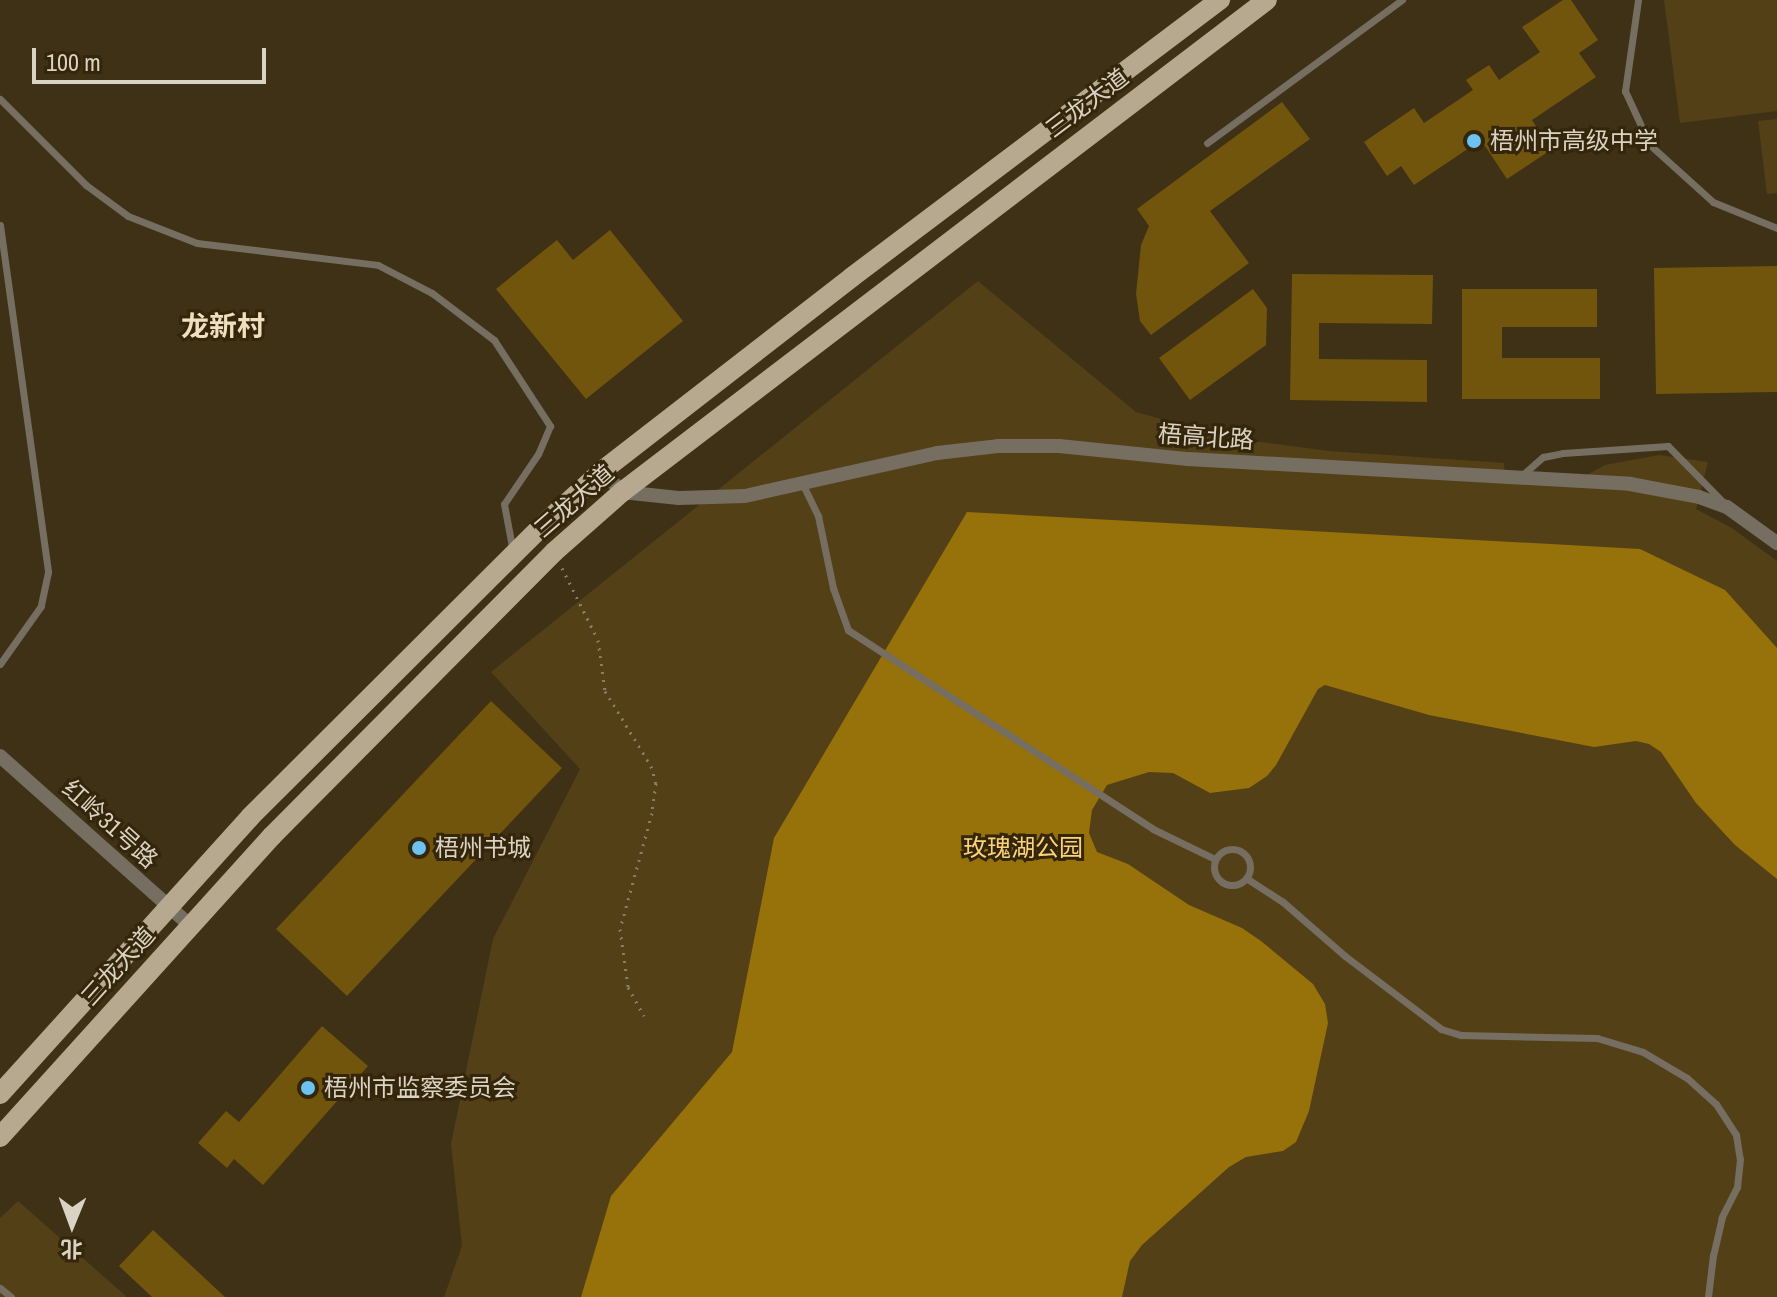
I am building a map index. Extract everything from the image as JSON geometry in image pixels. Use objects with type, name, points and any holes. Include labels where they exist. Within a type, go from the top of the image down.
[{"type":"main road","name":"三龙大道","points":[[0,1094],[250,817],[513,554],[602,471],[840,286],[1220,0]]},
{"type":"main road","name":"三龙大道","points":[[0,1137],[272,836],[554,552],[622,492],[1267,0]]},
{"type":"street","name":"梧高北路","points":[[622,492],[679,498],[745,496],[937,453],[998,446],[1059,446],[1188,459],[1521,476],[1661,489],[1727,507],[1777,543]]},
{"type":"street","points":[[602,471],[622,492]]},
{"type":"street","name":"红岭31号路","points":[[0,756],[190,925]]},
{"type":"lane","points":[[1207,143],[1402,0]]},
{"type":"lane","points":[[1638,0],[1625,91],[1650,145],[1713,202],[1777,228]]},
{"type":"lane","points":[[0,99],[86,185],[128,216],[197,243],[378,265],[432,293],[494,340],[550,426],[538,454],[504,504],[513,554]]},
{"type":"lane","points":[[0,225],[48,572],[41,606],[0,664]]},
{"type":"lane","points":[[1521,476],[1530,465],[1553,455],[1637,445],[1668,446],[1680,454],[1727,507]]},
{"type":"lane","points":[[802,483],[818,516],[833,588],[848,630],[1142,822],[1215,859]]},
{"type":"lane","points":[[1230,849],[1241,851],[1250,866],[1246,878],[1237,884],[1225,883],[1217,876],[1215,859],[1230,849]]},
{"type":"lane","points":[[1246,878],[1283,902],[1356,965],[1441,1029],[1461,1035],[1597,1038],[1664,1062],[1706,1096],[1736,1135],[1740,1159],[1737,1187],[1722,1217],[1713,1255],[1708,1297]]},
{"type":"lane","points":[[0,1288],[11,1297]]},
{"type":"path","points":[[554,552],[598,640],[605,691],[651,766],[656,783],[652,813],[620,929],[628,987],[644,1016]]},
{"type":"green space","points":[[1664,0],[1777,0],[1777,111],[1680,123]]},
{"type":"green space","points":[[1777,119],[1777,193],[1767,194],[1758,121]]},
{"type":"green space","name":"玫瑰湖公园","points":[[978,281],[1136,412],[1230,438],[1330,451],[1504,463],[1505,482],[1568,485],[1605,465],[1659,455],[1708,462],[1696,509],[1732,528],[1777,561],[1777,1297],[444,1297],[462,1246],[451,1144],[493,939],[580,769],[491,672]]},
{"type":"green space","points":[[18,1201],[127,1297],[0,1297],[0,1218]]},
{"type":"shaded area","points":[[967,512],[1640,549],[1725,590],[1777,648],[1777,879],[1735,845],[1696,803],[1661,752],[1649,744],[1636,741],[1594,747],[1429,715],[1325,685],[1318,689],[1276,765],[1267,776],[1249,788],[1210,793],[1173,773],[1149,772],[1107,785],[1092,810],[1089,833],[1097,852],[1128,864],[1189,905],[1242,928],[1261,941],[1313,984],[1325,1004],[1328,1023],[1309,1111],[1296,1142],[1283,1151],[1246,1157],[1229,1167],[1142,1245],[1130,1261],[1122,1297],[581,1297],[611,1196],[732,1052],[774,838]]},
{"type":"building","points":[[1563,0],[1571,0],[1598,40],[1579,53],[1596,77],[1532,120],[1551,150],[1507,179],[1481,140],[1414,185],[1401,166],[1387,176],[1364,142],[1414,108],[1424,123],[1473,90],[1466,80],[1489,65],[1499,80],[1540,52],[1522,27]]},
{"type":"building","points":[[1282,102],[1310,139],[1210,211],[1249,263],[1151,335],[1140,321],[1136,294],[1141,245],[1149,226],[1137,209]]},
{"type":"building","points":[[610,230],[683,321],[586,399],[496,289],[557,240],[573,260]]},
{"type":"building","points":[[1777,266],[1777,392],[1656,394],[1654,268]]},
{"type":"building","points":[[1292,274],[1433,275],[1432,324],[1319,323],[1319,359],[1427,360],[1427,402],[1290,400]]},
{"type":"building","points":[[1253,289],[1267,308],[1266,345],[1190,400],[1159,358]]},
{"type":"building","points":[[1462,289],[1597,289],[1597,327],[1502,327],[1502,358],[1600,358],[1600,399],[1462,399]]},
{"type":"building","name":"梧州书城","points":[[491,701],[562,768],[347,996],[276,929]]},
{"type":"building","name":"梧州市监察委员会","points":[[322,1026],[368,1066],[263,1185],[234,1159],[227,1168],[198,1143],[226,1111],[239,1122]]},
{"type":"building","points":[[153,1230],[225,1297],[152,1297],[119,1266]]},
{"type":"place","name":"梧州市高级中学","points":[[1474,141]]},
{"type":"place","name":"梧州书城","points":[[419,848]]},
{"type":"place","name":"梧州市监察委员会","points":[[308,1088]]},
{"type":"district","name":"龙新村","points":[[223,326]]}]
